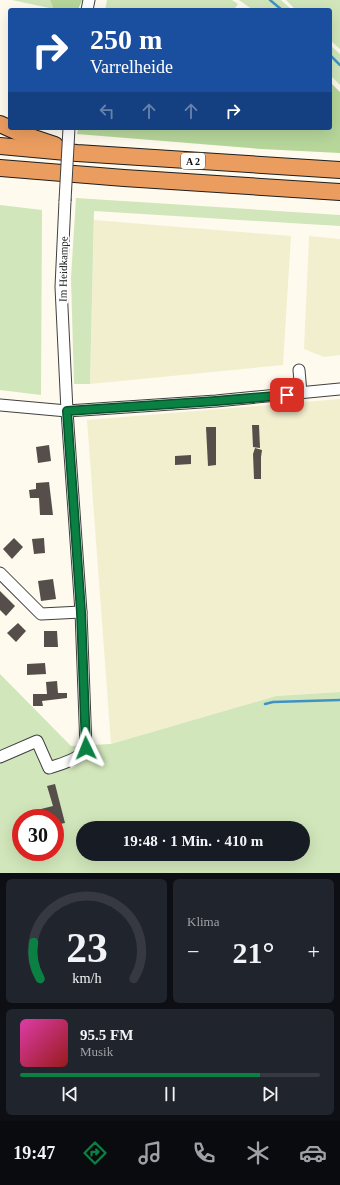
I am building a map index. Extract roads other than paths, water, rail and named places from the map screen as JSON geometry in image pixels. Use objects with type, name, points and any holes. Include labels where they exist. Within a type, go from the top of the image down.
[{"type":"highway","points":[[13,130],[77,153]]},
{"type":"highway","name":"A 2","points":[[0,146],[77,153],[340,170]]},
{"type":"highway","name":"A 2","points":[[0,168],[124,178],[340,192]]},
{"type":"street","name":"Im Heidkampe","points":[[0,757],[37,741],[49,768],[79,756],[84,753],[86,748],[81,612],[67,411],[61,287],[69,130]]},
{"type":"street","points":[[299,370],[301,393]]},
{"type":"street","points":[[0,405],[67,411],[216,401],[340,389]]},
{"type":"street","points":[[0,573],[41,614],[81,612]]},
{"type":"waterway","points":[[270,0],[280,8]]},
{"type":"waterway","points":[[332,57],[340,65]]},
{"type":"waterway","points":[[265,704],[273,702],[340,700]]}]
